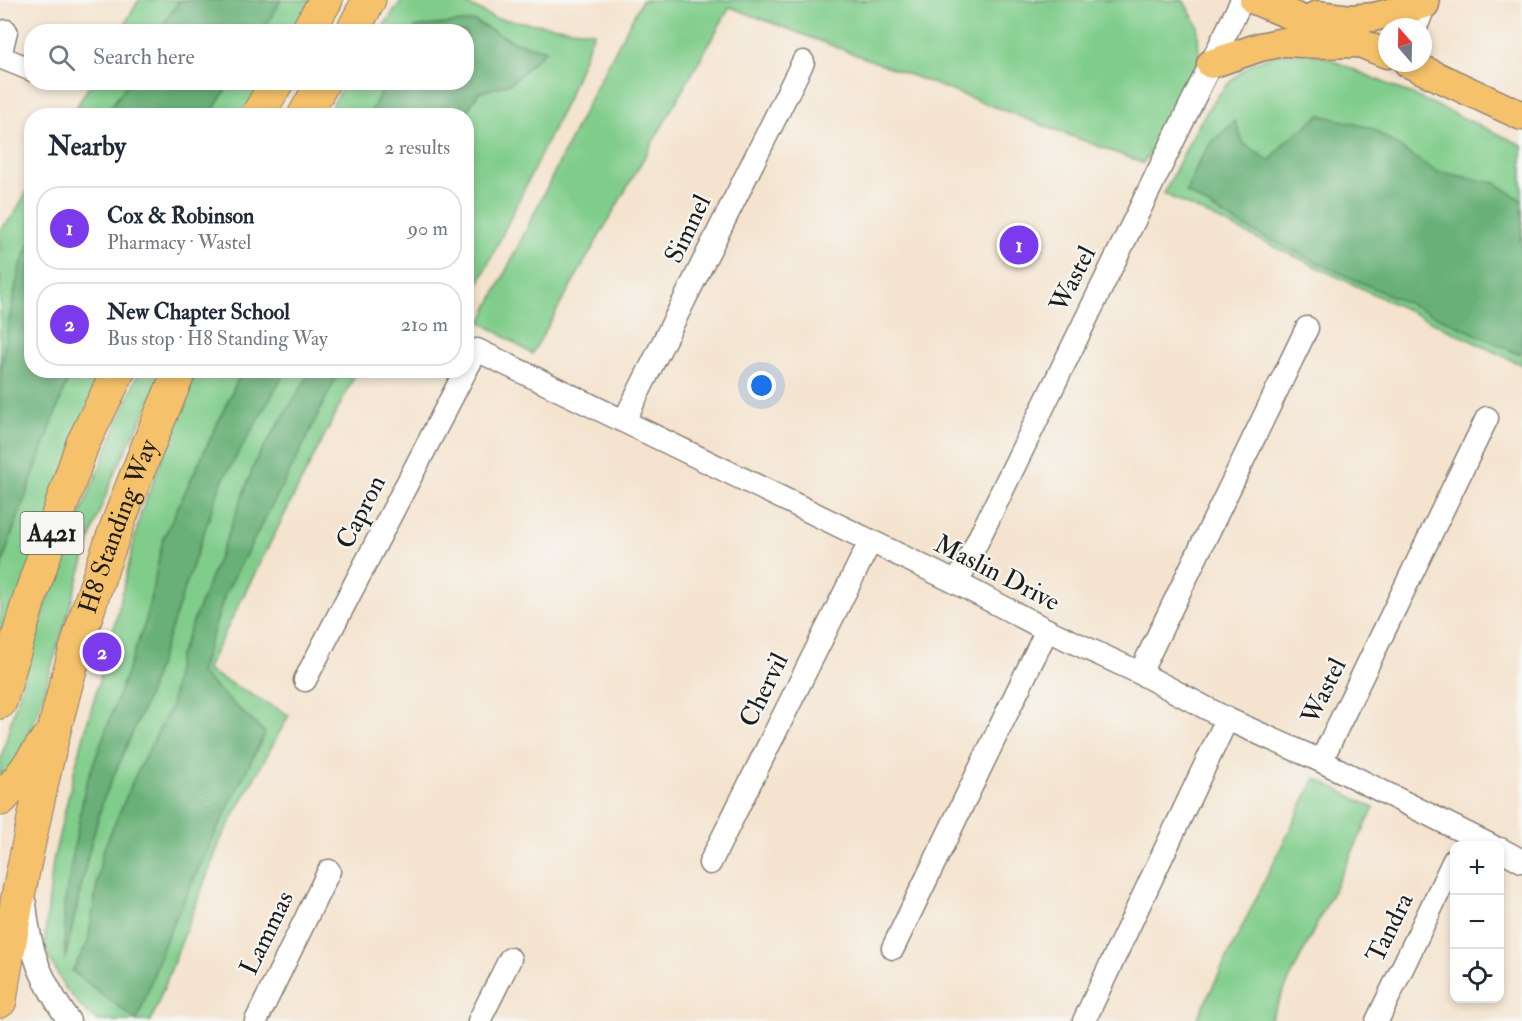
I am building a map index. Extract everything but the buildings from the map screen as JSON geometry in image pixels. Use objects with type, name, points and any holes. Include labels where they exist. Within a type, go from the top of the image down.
[{"type":"highway","points":[[312,24],[326,0]]},
{"type":"highway","points":[[356,24],[369,0]]},
{"type":"highway","points":[[262,108],[272,90]]},
{"type":"highway","points":[[308,108],[319,90]]},
{"type":"highway","name":"A421","points":[[0,702],[28,603],[82,445],[115,378]]},
{"type":"highway","name":"H8 Standing Way","points":[[0,1001],[19,946],[23,872],[56,727],[82,629],[129,493],[177,378]]},
{"type":"highway","points":[[1,799],[30,765],[56,727]]},
{"type":"main road","points":[[1254,0],[1378,50]]},
{"type":"main road","points":[[1285,12],[1351,19],[1423,10]]},
{"type":"main road","points":[[1211,64],[1260,47],[1284,42],[1361,43]]},
{"type":"main road","points":[[1427,72],[1522,116]]},
{"type":"street","name":"Wastel","points":[[957,583],[1086,315],[1242,0]]},
{"type":"street","points":[[6,31],[0,57],[24,67]]},
{"type":"street","name":"Simnel","points":[[624,422],[803,62]]},
{"type":"street","points":[[1140,673],[1307,328]]},
{"type":"street","name":"Maslin Drive","points":[[474,366],[624,422],[957,583],[1227,718],[1321,761],[1465,839]]},
{"type":"street","name":"Capron","points":[[305,680],[463,378]]},
{"type":"street","name":"Wastel","points":[[1321,761],[1487,418]]},
{"type":"street","name":"Chervil","points":[[710,863],[870,542]]},
{"type":"street","points":[[893,948],[1047,630]]},
{"type":"street","points":[[1084,1021],[1227,718]]},
{"type":"street","points":[[1,799],[32,829]]},
{"type":"street","points":[[1504,851],[1522,861]]},
{"type":"street","name":"Tandra","points":[[1377,1021],[1450,870]]},
{"type":"street","name":"Lammas","points":[[256,1021],[329,871]]},
{"type":"street","points":[[19,946],[38,968],[49,992],[69,1021]]},
{"type":"street","points":[[479,1021],[510,959]]},
{"type":"green space","points":[[139,0],[314,0],[299,24],[125,24]]},
{"type":"green space","points":[[180,0],[281,0],[267,24],[164,24]]},
{"type":"green space","points":[[402,0],[459,0],[494,18],[594,32],[568,98],[474,293],[474,108],[331,108],[341,90],[474,90],[474,24],[385,24]]},
{"type":"green space","points":[[642,0],[1183,0],[1198,26],[1199,61],[1187,93],[1143,163],[730,7],[532,354],[481,322],[593,93]]},
{"type":"green space","points":[[474,21],[515,42],[546,50],[511,83],[478,93],[469,108],[373,108],[382,90],[474,90],[474,24],[444,24]]},
{"type":"green space","points":[[1305,53],[1327,58],[1522,145],[1522,365],[1164,194],[1204,115],[1232,80],[1249,66],[1268,57]]},
{"type":"green space","points":[[87,90],[260,90],[248,108],[76,108]]},
{"type":"green space","points":[[123,90],[226,90],[214,108],[110,108]]},
{"type":"green space","points":[[1320,115],[1371,128],[1435,171],[1496,183],[1522,201],[1520,239],[1522,242],[1522,352],[1518,354],[1306,257],[1237,223],[1186,192],[1199,161],[1211,143],[1235,121],[1244,144],[1270,161],[1285,142]]},
{"type":"green space","points":[[24,196],[24,378],[105,378],[0,652],[0,229],[13,216]]},
{"type":"green space","points":[[24,257],[24,378],[68,378],[0,573],[0,377],[20,266]]},
{"type":"green space","points":[[136,378],[162,378],[115,472],[96,521],[22,764],[0,776],[0,763],[12,717],[53,581]]},
{"type":"green space","points":[[193,378],[353,378],[206,670],[289,715],[221,839],[151,1021],[98,1021],[81,1007],[65,988],[44,947],[53,861],[75,768],[117,616],[140,515]]},
{"type":"green space","points":[[239,378],[282,378],[221,483],[145,704],[104,798],[89,851],[65,960],[64,905],[85,787],[146,620],[163,539]]},
{"type":"green space","points":[[307,378],[336,378],[297,458],[225,594],[200,673],[265,733],[167,937],[137,1021],[72,971],[88,942],[102,853],[136,774],[171,707],[178,659],[256,460]]},
{"type":"green space","points":[[1315,778],[1374,808],[1269,1021],[1196,1021]]},
{"type":"place","name":"Cox & Robinson","points":[[1019,245]]},
{"type":"place","name":"New Chapter School","points":[[102,652]]}]
